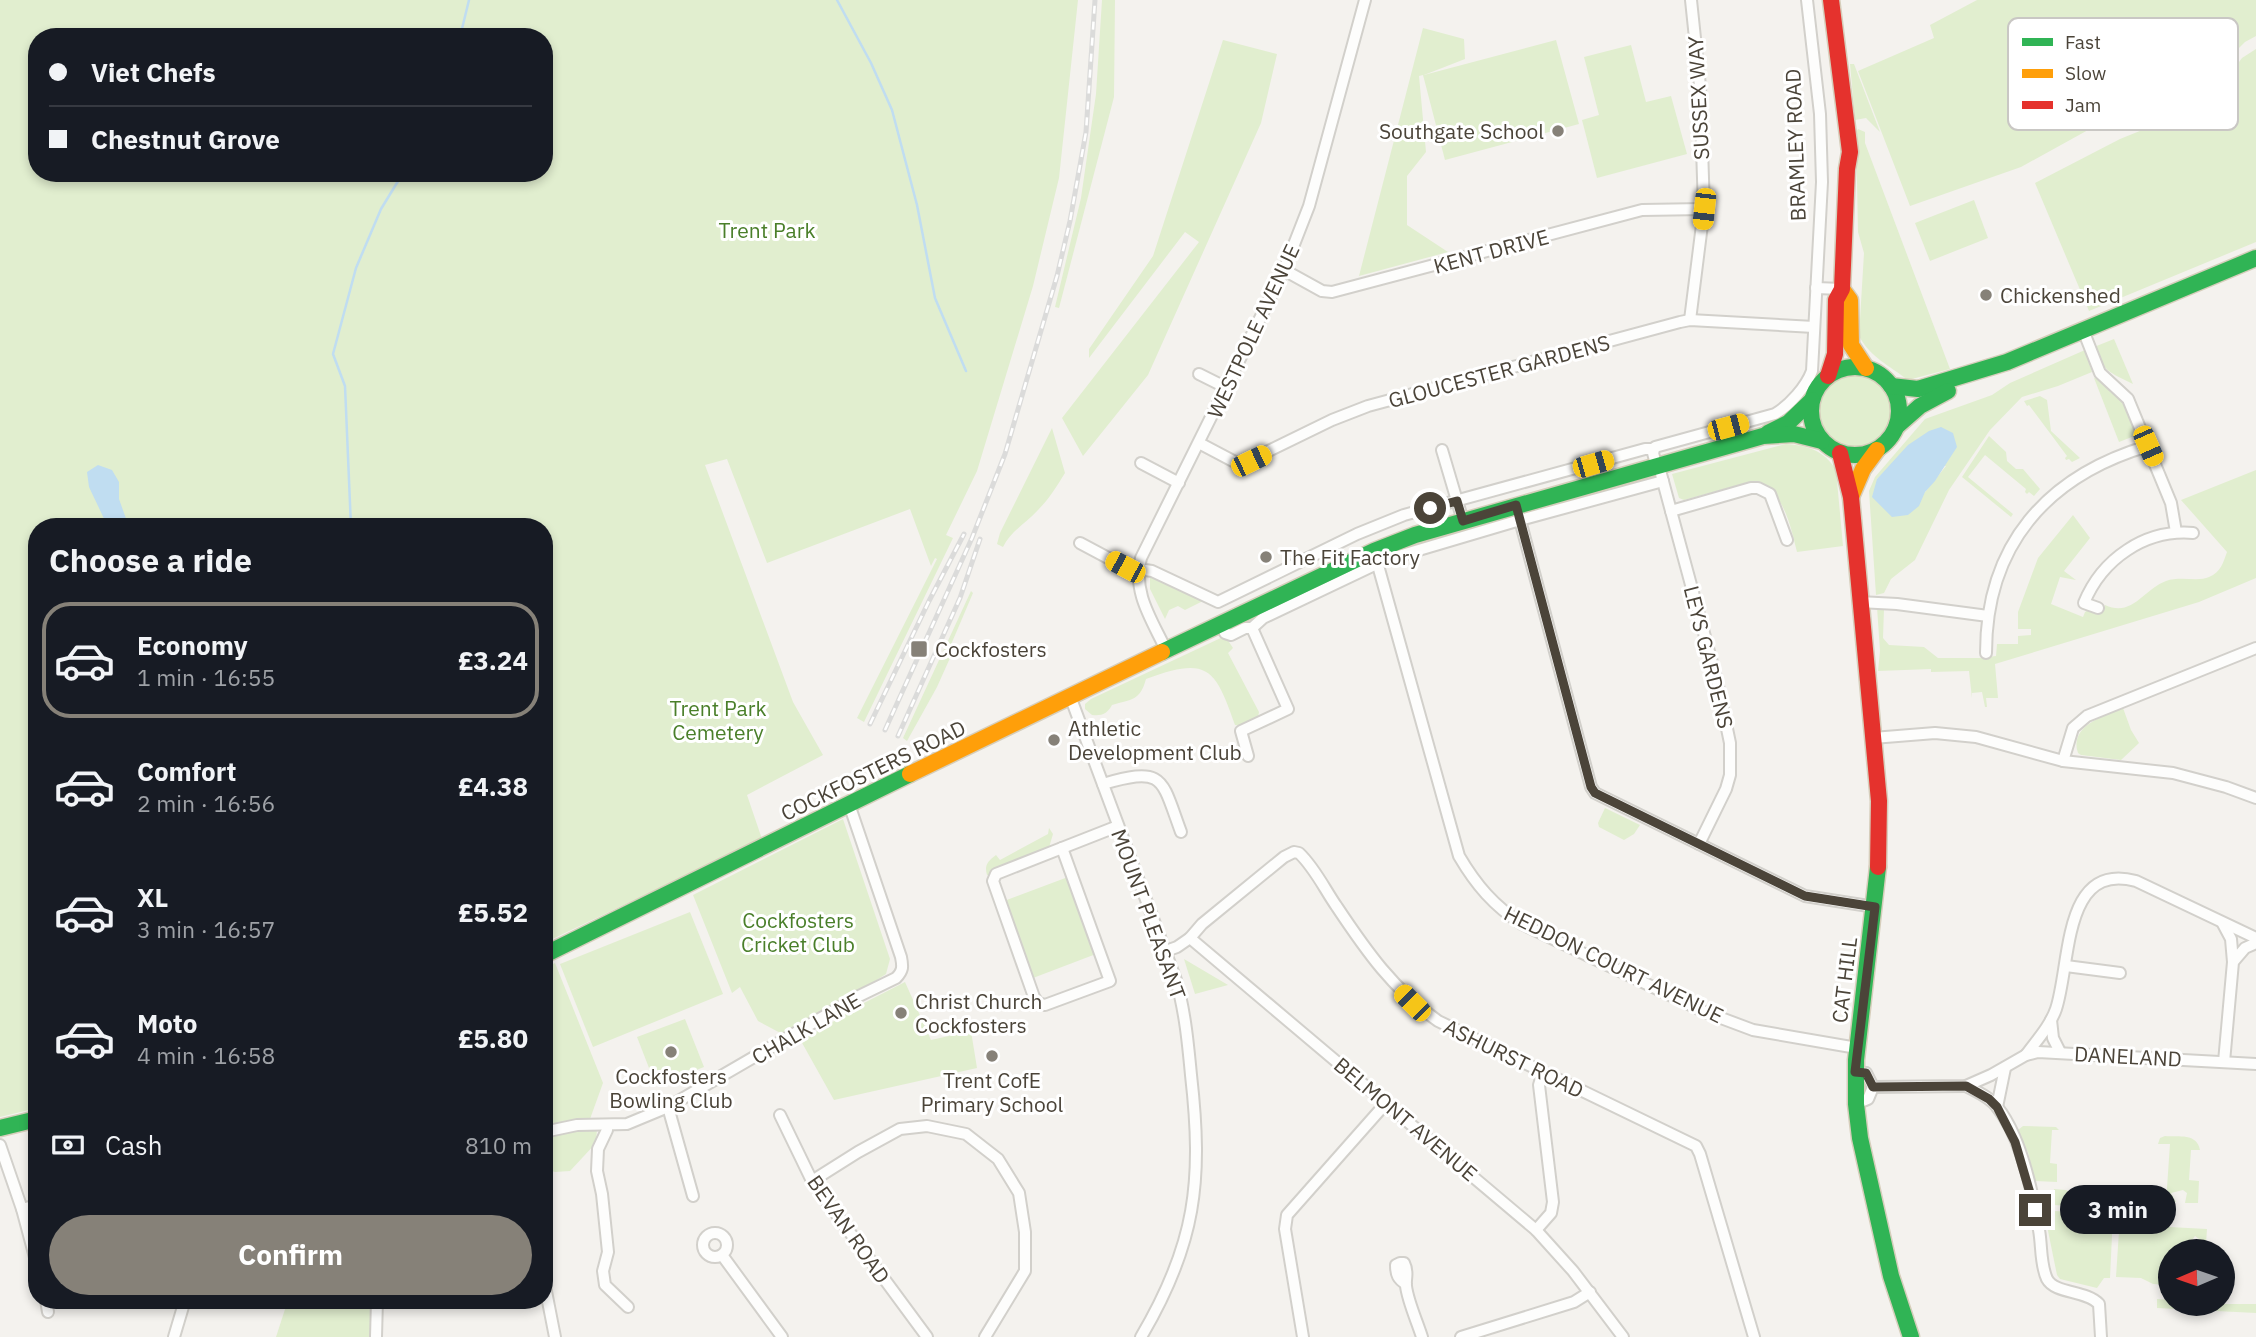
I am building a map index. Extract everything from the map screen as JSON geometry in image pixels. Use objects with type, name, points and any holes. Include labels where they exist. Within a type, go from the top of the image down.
[{"type":"main road","points":[[1828,376],[1835,354],[1836,300],[1842,289],[1850,152],[1831,0]]},
{"type":"main road","points":[[1891,386],[1918,389],[2007,362],[2256,258]]},
{"type":"main road","points":[[1842,289],[1850,300],[1851,345],[1866,368]]},
{"type":"main road","points":[[1896,427],[1929,399],[1987,374],[2007,362]]},
{"type":"main road","points":[[1850,497],[1863,469],[1892,436],[1899,406],[1891,386],[1878,374],[1866,368],[1846,368],[1828,376],[1812,400],[1813,424],[1822,441],[1840,453],[1859,456],[1877,450]]},
{"type":"main road","name":"COCKFOSTERS ROAD","points":[[553,951],[1070,696],[1221,624],[1379,554],[1463,521],[1518,512],[1572,491],[1659,472],[1763,436],[1788,423],[1812,400]]},
{"type":"main road","name":"COCKFOSTERS ROAD","points":[[1763,436],[1794,434],[1822,441]]},
{"type":"main road","name":"CAT HILL","points":[[1840,453],[1850,497],[1879,801],[1880,846],[1857,1048],[1856,1104],[1860,1138],[1891,1276],[1911,1337]]},
{"type":"main road","points":[[0,1128],[28,1121]]},
{"type":"street","name":"WESTPOLE AVENUE","points":[[1138,569],[1145,549],[1284,270],[1310,206],[1365,0]]},
{"type":"street","name":"SUSSEX WAY","points":[[1690,320],[1704,209],[1700,86],[1691,0]]},
{"type":"street","name":"BRAMLEY ROAD","points":[[1653,449],[1775,414],[1784,409],[1809,379],[1812,371],[1822,182],[1819,114],[1807,0]]},
{"type":"street","name":"KENT DRIVE","points":[[1284,270],[1322,290],[1332,292],[1642,210],[1704,209]]},
{"type":"street","points":[[1816,288],[1842,289]]},
{"type":"street","name":"GLOUCESTER GARDENS","points":[[1199,443],[1235,462],[1244,463],[1332,420],[1368,406],[1690,320],[1814,327]]},
{"type":"street","points":[[2082,330],[2100,373],[2128,399],[2171,503],[2176,532]]},
{"type":"street","points":[[1199,374],[1227,388]]},
{"type":"street","points":[[1986,653],[1988,616],[1995,585],[2005,558],[2022,528],[2051,496],[2087,470],[2108,459],[2148,446]]},
{"type":"street","points":[[1080,543],[1125,567],[1152,571],[1219,603],[1404,515],[1645,449],[1653,449],[1659,472]]},
{"type":"street","points":[[1442,450],[1463,521]]},
{"type":"street","points":[[1141,463],[1179,483]]},
{"type":"street","points":[[1568,471],[1572,491]]},
{"type":"street","name":"LEYS GARDENS","points":[[1659,472],[1717,681],[1731,752],[1726,789],[1699,844]]},
{"type":"street","name":"COCKFOSTERS ROAD","points":[[1252,628],[1263,618],[1379,554],[1659,472]]},
{"type":"street","points":[[1671,511],[1758,488],[1770,494],[1787,540]]},
{"type":"street","points":[[1518,512],[1591,787],[1595,793],[1805,896],[1875,907]]},
{"type":"street","name":"HEDDON COURT AVENUE","points":[[1376,526],[1379,554],[1460,856],[1471,877],[1486,896],[1503,912],[1522,924],[1705,1012],[1771,1034],[1857,1048]]},
{"type":"street","points":[[2098,608],[2084,603],[2097,577],[2114,560],[2140,542],[2176,532],[2193,533]]},
{"type":"street","points":[[1138,569],[1141,597],[1166,650]]},
{"type":"street","points":[[1859,602],[1897,604],[1988,616]]},
{"type":"street","points":[[1221,624],[1225,632],[1231,635],[1245,628],[1252,628],[1288,709],[1241,731],[1248,756]]},
{"type":"street","points":[[2063,761],[2073,727],[2087,716],[2256,648]]},
{"type":"street","name":"MOUNT PLEASANT","points":[[1070,696],[1180,993],[1195,1109],[1198,1162],[1195,1193],[1184,1246],[1169,1288],[1141,1337]]},
{"type":"street","points":[[1872,738],[1935,733],[1976,737],[2063,761],[2173,773],[2256,798]]},
{"type":"street","points":[[1103,784],[1134,775],[1152,777],[1164,786],[1181,832]]},
{"type":"street","name":"CHALK LANE","points":[[553,1130],[577,1125],[627,1124],[668,1107],[859,996],[896,978],[903,968],[901,957],[849,804]]},
{"type":"street","points":[[1062,848],[1110,981],[1045,1005],[1034,998],[993,881],[996,874],[1062,848],[1118,826]]},
{"type":"street","name":"ASHURST ROAD","points":[[1190,938],[1202,924],[1284,857],[1294,852],[1299,853],[1368,953],[1412,1003],[1438,1021],[1696,1146],[1754,1337]]},
{"type":"street","points":[[2026,1055],[2051,1020],[2066,966],[2077,907],[2091,887],[2102,881],[2123,878],[2136,881],[2256,940],[2233,962]]},
{"type":"street","points":[[2223,924],[2231,939],[2233,962],[2224,1062]]},
{"type":"street","points":[[1166,951],[1190,938]]},
{"type":"street","name":"BELMONT AVENUE","points":[[1190,938],[1536,1230],[1590,1292],[1623,1337]]},
{"type":"street","points":[[2066,966],[2120,973]]},
{"type":"street","points":[[2051,1020],[2053,1038],[2060,1052]]},
{"type":"street","name":"DANELAND","points":[[1873,1087],[1966,1086],[2026,1055],[2038,1052],[2256,1064]]},
{"type":"street","points":[[1997,1107],[2005,1068]]},
{"type":"street","points":[[1536,1230],[1550,1213],[1553,1202],[1539,1085],[1543,1072]]},
{"type":"street","points":[[1855,1072],[1866,1073],[1873,1087],[1868,1098],[1856,1104]]},
{"type":"street","points":[[1966,1086],[1997,1107],[2015,1142],[2023,1162],[2039,1232],[2042,1262],[2049,1282],[2058,1288],[2096,1300],[2099,1304],[2101,1337]]},
{"type":"street","points":[[1303,1337],[1286,1229],[1287,1215],[1387,1102]]},
{"type":"street","points":[[668,1107],[693,1196]]},
{"type":"street","name":"BEVAN ROAD","points":[[780,1115],[812,1181],[927,1337]]},
{"type":"street","points":[[607,1125],[598,1149],[597,1171],[608,1252],[603,1271],[606,1285],[628,1307]]},
{"type":"street","points":[[812,1181],[900,1129],[927,1126],[966,1133],[998,1159],[1019,1193],[1025,1232],[1025,1270],[985,1337]]},
{"type":"street","points":[[0,1145],[28,1231]]},
{"type":"street","points":[[22,1209],[28,1207]]},
{"type":"street","points":[[722,1255],[782,1337]]},
{"type":"street","points":[[1406,1284],[1422,1337]]},
{"type":"street","points":[[1461,1337],[1574,1302],[1590,1292]]},
{"type":"street","points":[[174,1337],[182,1309]]},
{"type":"street","points":[[376,1337],[377,1309]]},
{"type":"street","points":[[550,1309],[555,1337]]},
{"type":"green space","name":"Trent Park","points":[[0,0],[1078,0],[1059,178],[1033,286],[977,471],[946,535],[953,538],[864,722],[857,718],[937,559],[935,558],[931,566],[910,509],[767,563],[727,459],[705,465],[793,702],[823,755],[747,795],[762,839],[553,939],[553,518],[28,518],[28,1110],[0,1117]]},
{"type":"green space","points":[[1102,0],[1115,0],[1114,97],[1059,308],[1055,307],[1081,198],[1096,94]]},
{"type":"green space","points":[[1977,0],[2256,0],[2256,36],[2238,49],[2238,18],[2008,18],[2008,130],[2088,130],[2021,167],[1910,206],[1858,71],[1934,38],[1930,25]]},
{"type":"green space","points":[[1423,28],[1464,39],[1465,59],[1424,75],[1556,40],[1579,124],[1445,160],[1423,75],[1419,76],[1426,152],[1407,176],[1407,225],[1448,252],[1359,276]]},
{"type":"green space","points":[[1223,40],[1277,54],[1261,123],[1148,375],[1083,456],[1062,418],[1199,242],[1185,232],[1089,358],[1089,349],[1153,256]]},
{"type":"green space","points":[[1631,45],[1646,102],[1671,96],[1687,154],[1597,178],[1582,120],[1599,115],[1584,57]]},
{"type":"green space","points":[[2256,49],[2256,242],[2089,311],[2035,183],[2142,130],[2238,130],[2238,63]]},
{"type":"green space","points":[[1850,64],[1854,64],[1880,132],[1866,118],[1855,120]]},
{"type":"green space","points":[[1858,129],[1865,132],[1865,143],[1950,369],[1908,380],[1875,355],[1859,336],[1864,253],[1858,232]]},
{"type":"green space","points":[[1974,200],[1988,238],[1930,261],[1915,223]]},
{"type":"green space","points":[[2114,339],[2133,384],[2108,370],[2097,355],[2094,347]]},
{"type":"green space","points":[[2085,350],[2092,372],[2022,397],[1990,430],[1949,490],[1915,560],[1891,579],[1884,593],[1876,595],[1869,491],[1875,477],[1925,419],[1992,395],[2010,383]],"holes":[[[1893,463],[1946,466],[1925,492],[1877,479]]]},
{"type":"green space","points":[[1854,375],[1868,378],[1880,386],[1888,398],[1891,412],[1888,426],[1880,438],[1868,446],[1854,449],[1840,446],[1828,438],[1820,426],[1817,412],[1820,398],[1828,386],[1840,378]]},
{"type":"green space","points":[[2094,378],[2122,402],[2137,435],[2119,442]]},
{"type":"green space","points":[[2040,396],[2047,400],[2051,431],[2080,458],[2072,462],[2066,460],[2067,456],[2024,401]]},
{"type":"green space","points":[[1052,428],[1065,473],[1046,501],[1014,532],[1003,547],[997,544],[1000,533]]},
{"type":"green space","points":[[1989,436],[2006,452],[2007,461],[2016,469],[2023,469],[2040,489],[2034,496],[2029,492],[2027,494],[2026,489],[1985,455],[1968,477],[2013,514],[2011,517],[1962,477]]},
{"type":"green space","points":[[1786,444],[1815,450],[1832,463],[1836,470],[1843,546],[1797,552],[1783,508],[1770,490],[1761,485],[1749,482],[1684,500],[1679,498],[1672,474]]},
{"type":"green space","points":[[2256,470],[2256,578],[2199,602],[1995,664],[1998,698],[1986,698],[1987,707],[1982,692],[1972,693],[1972,698],[1969,671],[1878,671],[1880,651],[1877,607],[1884,609],[1883,638],[1889,645],[1924,647],[1938,658],[1996,656],[1997,644],[2018,644],[2018,636],[2031,635],[2031,629],[2018,629],[2018,612],[2038,558],[2073,515],[2090,538],[2064,571],[2076,580],[2060,577],[2051,604],[2083,617],[2090,609],[2100,613],[2105,605],[2123,608],[2130,605],[2166,581],[2200,579],[2213,575],[2221,567],[2227,552],[2181,500]]},
{"type":"green space","points":[[1153,576],[1205,600],[1185,610],[1178,606],[1169,610],[1165,619],[1150,589],[1150,578]]},
{"type":"green space","points":[[971,591],[973,593],[947,654],[950,658],[907,741],[903,738]]},
{"type":"green space","points":[[1225,636],[1233,648],[1228,653],[1259,712],[1258,718],[1244,726],[1235,725],[1214,679],[1196,668],[1183,668],[1146,679],[1138,695],[1112,705],[1104,714],[1092,715],[1085,709],[1085,704],[1091,699]]},
{"type":"green space","points":[[2123,708],[2139,743],[2121,760],[2078,753],[2078,736],[2083,729]]},
{"type":"green space","points":[[1605,808],[1640,825],[1634,834],[1624,840],[1599,827],[1598,823]]},
{"type":"green space","name":"Cockfosters Cricket Club","points":[[843,819],[890,959],[886,974],[788,1037],[758,1021],[740,987],[732,993],[693,895]]},
{"type":"green space","points":[[1049,828],[1053,834],[1048,851],[991,876],[987,875],[987,864],[996,855],[1000,860],[1048,834]]},
{"type":"green space","points":[[1068,877],[1096,954],[1033,978],[1004,901]]},
{"type":"green space","points":[[690,912],[723,994],[593,1047],[560,964]]},
{"type":"green space","points":[[1184,959],[1228,985],[1195,994]]},
{"type":"green space","points":[[555,963],[603,1083],[590,1119],[553,1125]]},
{"type":"green space","points":[[905,982],[931,1040],[971,1031],[977,1068],[834,1100],[801,1041]]},
{"type":"green space","name":"Cockfosters Bowling Club","points":[[685,1019],[704,1067],[656,1086],[637,1037]]},
{"type":"green space","points":[[2023,1126],[2056,1127],[2059,1130],[2052,1130],[2050,1163],[2057,1164],[2057,1182],[2035,1181],[2028,1152],[2018,1135],[2018,1130]]},
{"type":"green space","points":[[578,1128],[597,1128],[596,1143],[570,1171],[553,1171],[553,1133]]},
{"type":"green space","points":[[2160,1138],[2191,1138],[2198,1145],[2200,1150],[2191,1150],[2189,1180],[2199,1181],[2198,1203],[2185,1203],[2187,1193],[2183,1190],[2171,1193],[2176,1202],[2166,1202],[2170,1144],[2158,1144]]},
{"type":"green space","points":[[2054,1189],[2066,1190],[2074,1195],[2074,1198],[2115,1200],[2115,1208],[2053,1205]]},
{"type":"green space","points":[[2054,1211],[2113,1214],[2110,1278],[2104,1278],[2097,1288],[2060,1279],[2057,1275],[2046,1221],[2053,1221]]},
{"type":"green space","points":[[2120,1216],[2168,1217],[2169,1227],[2207,1229],[2206,1239],[2195,1236],[2193,1239],[2158,1239],[2158,1284],[2141,1278],[2116,1277]]},
{"type":"green space","points":[[2235,1304],[2256,1304],[2256,1313],[2235,1312]]},
{"type":"green space","points":[[285,1309],[372,1309],[370,1337],[276,1337]]},
{"type":"water","points":[[1941,427],[1953,433],[1957,447],[1925,492],[1919,506],[1908,515],[1892,517],[1872,497],[1877,479],[1908,445],[1929,431]]},
{"type":"water","points":[[98,465],[112,470],[119,482],[119,499],[126,518],[104,518],[89,487],[87,472]]},
{"type":"waterway","points":[[462,28],[469,0]]},
{"type":"waterway","points":[[837,0],[871,63],[892,110],[917,205],[935,298],[966,371]]},
{"type":"waterway","points":[[351,518],[345,386],[333,354],[356,268],[381,209],[398,182]]},
{"type":"railway","points":[[885,730],[972,538],[1005,454],[1057,276],[1086,132],[1095,0]]},
{"type":"railway","points":[[870,724],[964,534]]},
{"type":"railway","points":[[898,736],[960,598],[980,539]]},
{"type":"traffic: fast","points":[[1891,386],[1918,389],[2007,362],[2256,258]]},
{"type":"traffic: fast","points":[[1855,367],[1872,370],[1886,380],[1896,394],[1899,411],[1896,428],[1886,442],[1872,452],[1855,455],[1838,452],[1824,442],[1814,428],[1811,411],[1814,394],[1824,380],[1838,370],[1855,367]]},
{"type":"traffic: fast","points":[[1896,427],[1920,406],[1948,391]]},
{"type":"traffic: fast","points":[[1768,433],[1788,423],[1812,400]]},
{"type":"traffic: fast","points":[[1162,652],[1374,551],[1415,535],[1763,436],[1794,434],[1822,441]]},
{"type":"traffic: fast","points":[[553,951],[910,774]]},
{"type":"traffic: fast","points":[[1878,867],[1856,1060],[1856,1104],[1860,1138],[1891,1276],[1911,1337]]},
{"type":"traffic: fast","points":[[0,1128],[28,1121]]},
{"type":"traffic: slow","points":[[1842,289],[1850,300],[1851,345],[1866,368]]},
{"type":"traffic: slow","points":[[1851,497],[1863,469],[1877,450]]},
{"type":"traffic: slow","points":[[910,774],[1162,652]]},
{"type":"traffic: jam","points":[[1828,376],[1835,354],[1836,300],[1842,289],[1850,152],[1831,0]]},
{"type":"traffic: jam","points":[[1840,453],[1851,497],[1879,801],[1878,867]]},
{"type":"place","name":"Southgate School","points":[[1558,131]]},
{"type":"place","name":"Chickenshed","points":[[1986,295]]},
{"type":"place","name":"The Fit Factory","points":[[1266,557]]},
{"type":"place","name":"Cockfosters","points":[[919,649]]},
{"type":"place","name":"Athletic Development Club","points":[[1054,740]]},
{"type":"place","name":"Christ Church Cockfosters","points":[[901,1013]]},
{"type":"place","name":"Cockfosters Bowling Club","points":[[671,1052]]},
{"type":"place","name":"Trent CofE Primary School","points":[[992,1056]]},
{"type":"route","points":[[1430,508],[1457,501],[1463,521],[1516,505],[1591,787],[1595,793],[1805,896],[1875,907],[1855,1072],[1866,1073],[1873,1087],[1966,1086],[1989,1099],[2002,1114],[2015,1142],[2035,1210]]},
{"type":"park label","name":"Trent Park Cemetery","points":[[718,720]]}]
